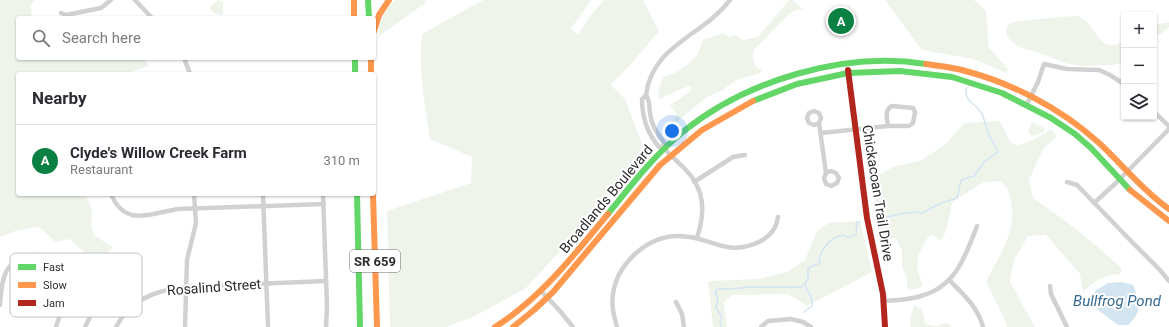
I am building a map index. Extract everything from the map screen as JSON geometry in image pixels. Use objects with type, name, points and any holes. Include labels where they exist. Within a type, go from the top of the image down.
[{"type":"main road","points":[[354,0],[354,16]]},
{"type":"main road","points":[[368,0],[369,16]]},
{"type":"main road","points":[[376,25],[379,15],[389,0]]},
{"type":"main road","points":[[355,60],[355,72]]},
{"type":"main road","points":[[371,60],[371,72]]},
{"type":"main road","name":"Broadlands Boulevard","points":[[495,327],[517,313],[552,282],[619,200],[664,148],[677,136],[726,102],[776,79],[802,71],[846,62],[894,60],[951,68],[967,71],[996,81],[1031,96],[1051,107],[1080,127],[1102,146],[1150,195],[1169,209]]},
{"type":"main road","name":"Chickacoan Trail Drive","points":[[846,62],[867,218],[880,278],[885,327]]},
{"type":"main road","name":"Broadlands Boulevard","points":[[513,327],[548,299],[652,174],[670,155],[711,122],[758,97],[802,81],[848,72],[889,69],[926,72],[956,77],[1001,92],[1027,104],[1052,118],[1077,136],[1097,153],[1118,180],[1142,201],[1169,221]]},
{"type":"main road","name":"SR 659","points":[[357,196],[360,327]]},
{"type":"main road","name":"SR 659","points":[[373,196],[377,327]]},
{"type":"street","points":[[61,13],[66,15],[101,8],[111,0]]},
{"type":"street","points":[[135,0],[150,16]]},
{"type":"street","points":[[697,238],[702,223],[703,208],[700,194],[686,170],[664,148],[659,147],[654,142],[645,122],[642,99],[646,95],[653,71],[664,56],[708,22],[730,0]]},
{"type":"street","points":[[185,60],[189,72]]},
{"type":"street","points":[[1027,104],[1038,82],[1044,64],[1067,69],[1099,70],[1121,82]]},
{"type":"street","points":[[646,95],[649,99],[651,119],[657,133],[664,142],[664,148]]},
{"type":"street","points":[[821,133],[912,125],[914,121],[914,110],[910,107],[889,107],[886,111],[888,126]]},
{"type":"street","points":[[1094,203],[1127,172],[1169,127],[1157,115]]},
{"type":"street","points":[[819,123],[826,173]]},
{"type":"street","points":[[694,182],[733,157],[745,155]]},
{"type":"street","points":[[1067,182],[1077,185],[1169,281]]},
{"type":"street","points":[[112,196],[115,202],[122,209],[130,214],[140,216],[148,216],[171,210],[195,208],[324,204]]},
{"type":"street","points":[[185,327],[187,260],[196,223],[194,196]]},
{"type":"street","points":[[263,196],[268,327]]},
{"type":"street","points":[[324,196],[327,306],[326,327]]},
{"type":"street","points":[[617,327],[612,306],[616,280],[626,264],[644,247],[660,239],[679,236],[697,238],[723,247],[731,248],[747,246],[762,240],[772,232],[776,226],[778,218]]},
{"type":"street","points":[[883,301],[921,296],[937,289],[949,280],[959,268],[977,226]]},
{"type":"street","points":[[0,305],[2,286],[6,271],[10,267]]},
{"type":"street","points":[[949,280],[977,311],[983,327]]},
{"type":"street","name":"Rosalind Street","points":[[142,300],[157,292],[186,287],[326,281]]},
{"type":"street","points":[[1050,286],[1050,294],[1067,327]]},
{"type":"street","points":[[542,292],[573,327]]},
{"type":"street","points":[[676,302],[682,314],[684,327]]},
{"type":"street","points":[[56,327],[59,317]]},
{"type":"street","points":[[85,327],[89,317]]},
{"type":"street","name":"Rosalind Street","points":[[116,327],[123,317]]},
{"type":"street","points":[[760,327],[768,320],[791,319],[803,322],[811,327]]},
{"type":"shaded area","points":[[0,0],[35,0],[31,5],[32,16],[16,16],[16,60],[145,60],[149,66],[131,72],[16,72],[16,196],[86,196],[92,209],[91,225],[95,236],[113,247],[108,253],[85,253],[70,239],[56,242],[39,227],[18,230],[0,237]]},
{"type":"shaded area","points":[[218,0],[223,2],[222,15],[214,13],[210,9],[211,6]]},
{"type":"shaded area","points":[[396,0],[426,0],[424,4],[379,36],[382,16],[387,8]]},
{"type":"shaded area","points":[[483,0],[591,0],[571,29],[578,35],[590,16],[604,0],[643,0],[659,31],[611,85],[625,99],[643,147],[573,237],[526,288],[475,316],[446,327],[390,327],[387,211],[471,183],[472,157],[430,139],[421,74],[422,34]]},
{"type":"shaded area","points":[[789,0],[792,0],[803,9],[795,10],[788,15],[754,50],[752,56],[756,67],[762,70],[761,73],[738,79],[721,91],[707,97],[664,132],[661,127],[677,117],[670,105],[691,91],[690,86],[660,99],[658,92],[663,77],[673,74],[692,61],[698,53],[703,40],[723,33],[729,37],[735,35],[743,40],[758,37]]},
{"type":"shaded area","points":[[885,0],[974,0],[986,11],[989,48],[1008,69],[1007,73],[973,59],[922,50]]},
{"type":"shaded area","points":[[1078,16],[1084,19],[1104,43],[1113,45],[1121,42],[1121,63],[1113,65],[1082,66],[1064,63],[1049,56],[1019,47],[1009,39],[1006,33],[1007,26],[1012,22]]},
{"type":"shaded area","points":[[1169,22],[1169,27],[1157,36],[1157,26],[1159,24]]},
{"type":"shaded area","points":[[1000,121],[1010,142],[1017,146],[1035,139],[1051,129],[1057,136],[1043,149],[1029,180],[1033,198],[1079,232],[1122,269],[1120,274],[1100,279],[1083,292],[1080,274],[1046,235],[1028,236],[1014,260],[1010,282],[1035,327],[1007,327],[986,281],[1006,244],[1011,224],[1012,213],[1009,193],[1006,186],[1001,181],[984,182],[952,202],[948,223],[943,237],[940,241],[935,236],[930,235],[920,251],[917,266],[923,285],[919,288],[909,290],[907,286],[907,278],[902,267],[902,251],[896,238],[880,239],[871,179],[895,166],[920,161],[946,144],[964,123]]},
{"type":"shaded area","points":[[1032,122],[1043,128],[1045,131],[1032,136],[1028,131]]},
{"type":"shaded area","points":[[860,221],[872,272],[807,306],[788,294],[732,295],[724,302],[727,327],[713,327],[708,281],[759,279],[787,272],[805,260],[817,231],[828,223]]},
{"type":"shaded area","points":[[914,305],[922,309],[925,324],[936,326],[946,323],[951,325],[950,327],[910,327]]},
{"type":"water","name":"Bullfrog Pond","points":[[1122,282],[1133,285],[1138,301],[1138,311],[1134,319],[1128,325],[1118,325],[1098,310],[1093,302],[1093,295],[1096,290],[1108,283]]},
{"type":"waterway","points":[[875,220],[900,214],[915,212],[922,213],[941,203],[957,198],[961,180],[974,176],[984,162],[998,152],[990,137],[982,113],[968,99],[966,88]]},
{"type":"waterway","points":[[804,312],[812,306],[812,300],[805,283],[808,279],[808,268],[820,263],[819,258],[825,246],[831,240],[838,236],[843,235],[850,237],[856,234],[857,222],[860,222]]},
{"type":"waterway","points":[[721,327],[720,321],[722,317],[716,308],[718,298],[715,293],[717,289],[750,287],[802,287],[805,284]]},
{"type":"traffic: fast","points":[[368,0],[369,16]]},
{"type":"traffic: fast","points":[[355,60],[355,72]]},
{"type":"traffic: fast","points":[[608,214],[644,170],[673,140],[709,113],[737,97],[767,84],[830,66],[863,62],[895,61],[926,64]]},
{"type":"traffic: fast","points":[[753,101],[797,84],[848,73],[900,71],[952,77],[1002,93],[1051,118],[1075,134],[1091,148],[1130,190]]},
{"type":"traffic: fast","points":[[357,196],[360,327]]},
{"type":"traffic: slow","points":[[354,0],[354,16]]},
{"type":"traffic: slow","points":[[376,25],[379,15],[389,0]]},
{"type":"traffic: slow","points":[[371,60],[371,72]]},
{"type":"traffic: slow","points":[[926,64],[958,69],[981,75],[1034,98],[1068,118],[1107,150],[1141,185],[1169,209]]},
{"type":"traffic: slow","points":[[513,327],[553,292],[660,165],[702,130],[753,101]]},
{"type":"traffic: slow","points":[[1130,190],[1169,221]]},
{"type":"traffic: slow","points":[[373,196],[377,327]]},
{"type":"traffic: slow","points":[[495,327],[512,316],[542,289],[556,275],[608,214]]},
{"type":"traffic: jam","points":[[848,70],[867,218],[883,294],[885,327]]},
{"type":"place","name":"Clyde's Willow Creek Farm","points":[[841,21]]}]
